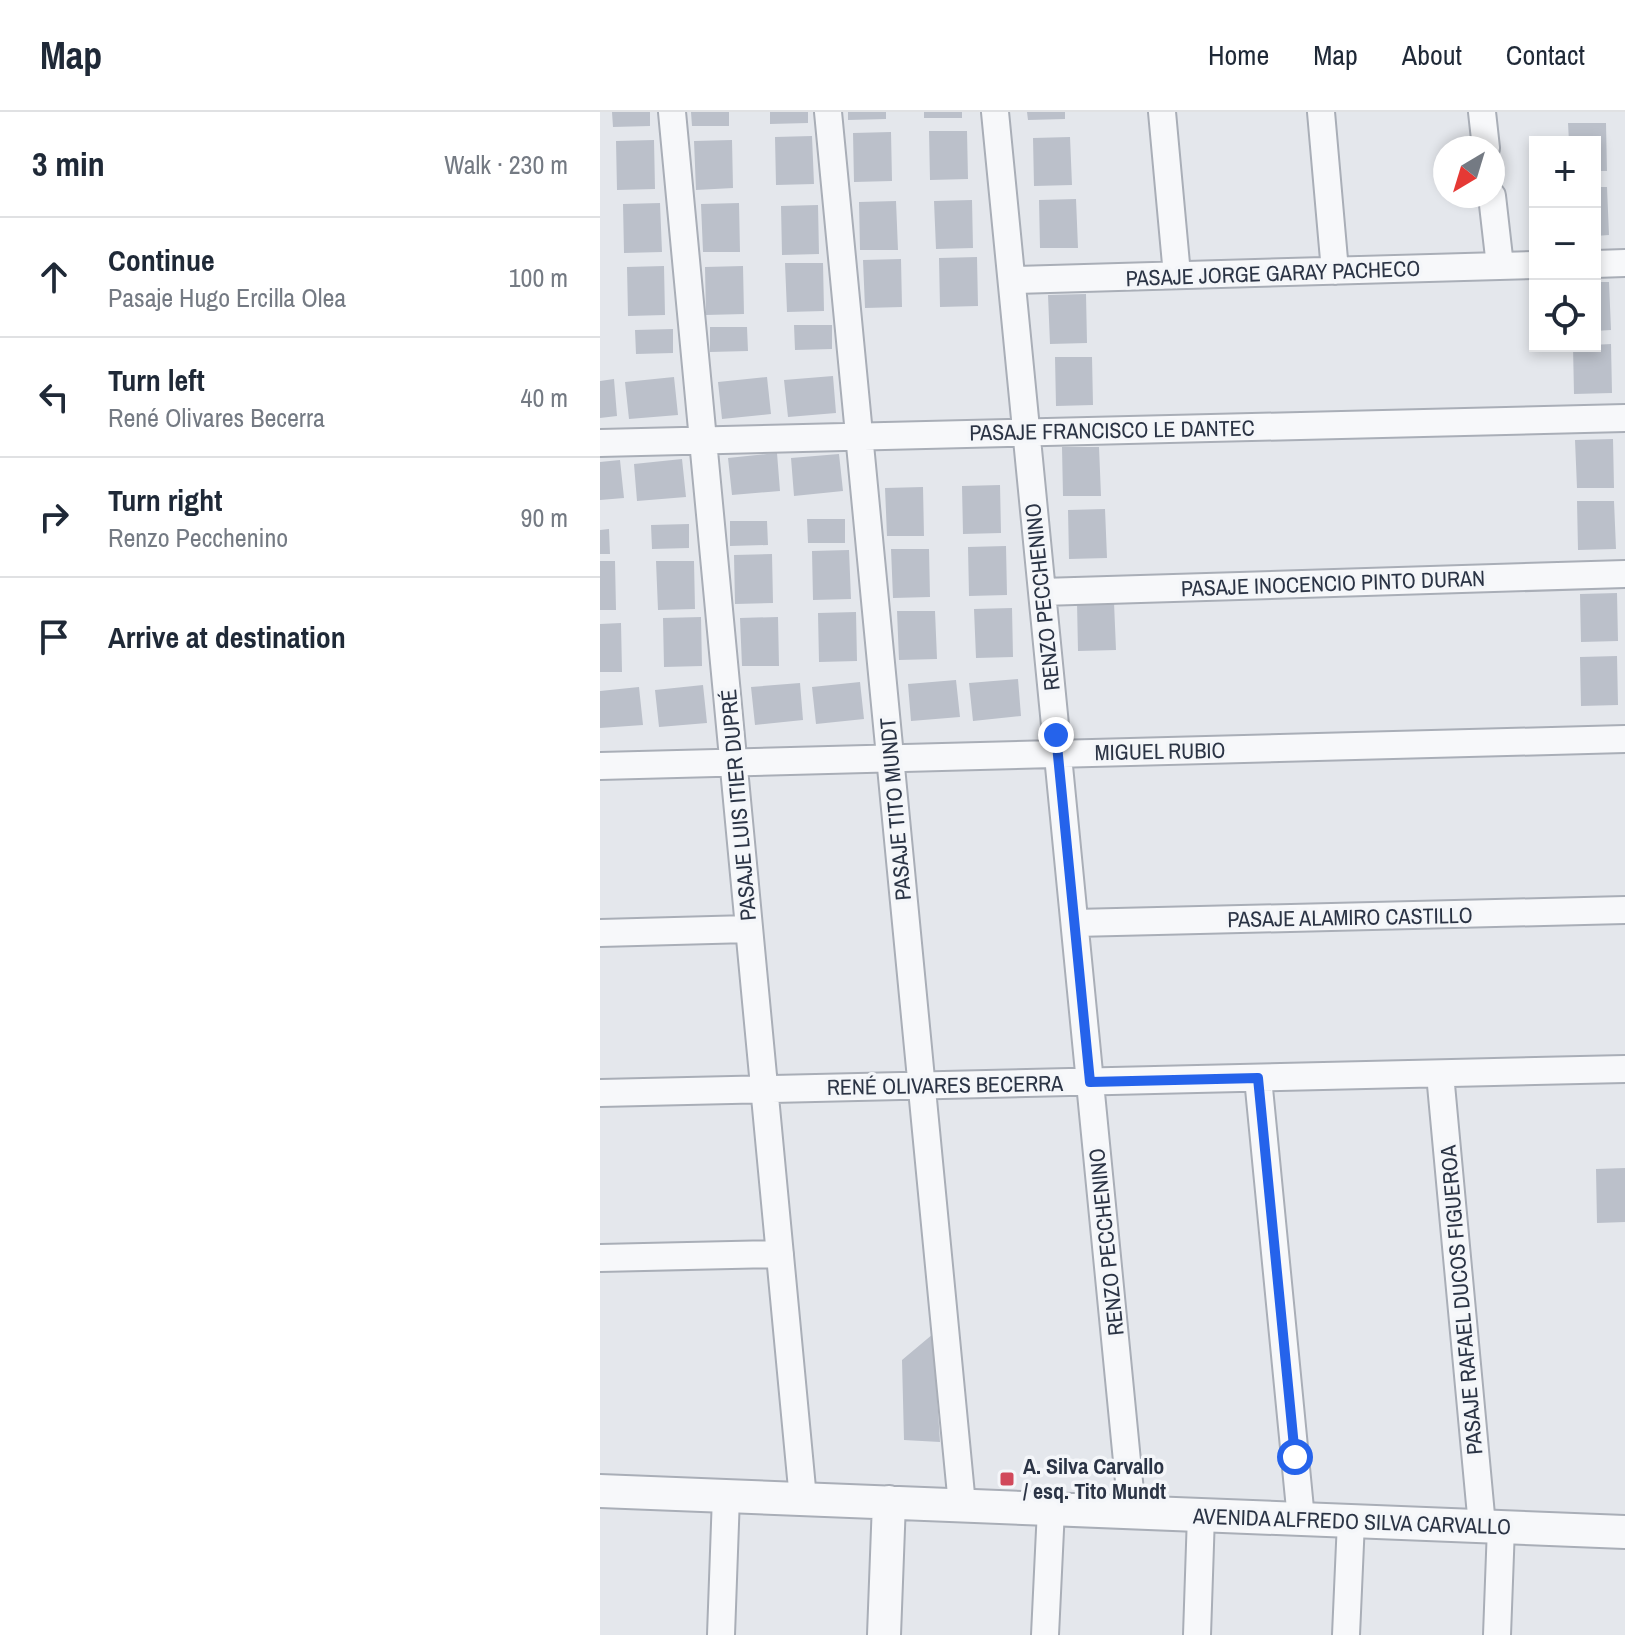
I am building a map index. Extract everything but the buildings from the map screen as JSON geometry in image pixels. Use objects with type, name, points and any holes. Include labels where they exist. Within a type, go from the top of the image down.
[{"type":"street","name":"PASAJE LUIS ITIER DUPRÉ","points":[[672,112],[803,1499]]},
{"type":"street","name":"PASAJE TITO MUNDT","points":[[828,112],[962,1505]]},
{"type":"street","name":"RENZO PECCHENINO","points":[[995,112],[1132,1512]]},
{"type":"street","points":[[1162,112],[1177,275]]},
{"type":"street","points":[[1321,112],[1335,271]]},
{"type":"street","points":[[1482,112],[1485,136]]},
{"type":"street","points":[[1493,208],[1500,266]]},
{"type":"street","points":[[1601,264],[1625,263]]},
{"type":"street","name":"PASAJE JORGE GARAY PACHECO","points":[[1012,280],[1529,265]]},
{"type":"street","name":"PASAJE FRANCISCO LE DANTEC","points":[[600,443],[1625,418]]},
{"type":"street","name":"PASAJE INOCENCIO PINTO DURAN","points":[[1042,592],[1625,574]]},
{"type":"street","name":"MIGUEL RUBIO","points":[[600,766],[1625,739]]},
{"type":"street","name":"PASAJE ALAMIRO CASTILLO","points":[[1075,923],[1625,910]]},
{"type":"street","points":[[600,933],[749,929]]},
{"type":"street","name":"RENÉ OLIVARES BECERRA","points":[[600,1093],[1625,1069]]},
{"type":"street","name":"PASAJE RAFAEL DUCOS FIGUEROA","points":[[1440,1074],[1492,1527],[1497,1635]]},
{"type":"street","points":[[1258,1078],[1301,1519]]},
{"type":"street","points":[[600,1258],[780,1254]]},
{"type":"street","name":"AVENIDA ALFREDO SILVA CARVALLO","points":[[600,1491],[1625,1532]]},
{"type":"street","points":[[721,1635],[726,1496]]},
{"type":"street","points":[[884,1635],[889,1502]]},
{"type":"street","points":[[1045,1635],[1051,1509]]},
{"type":"street","points":[[1197,1635],[1201,1515]]},
{"type":"street","points":[[1346,1635],[1351,1521]]},
{"type":"place","name":"A. Silva Carvallo / esq. Tito Mundt","points":[[1007,1479]]},
{"type":"route","points":[[1056,735],[1090,1082],[1258,1078],[1295,1457]]}]
